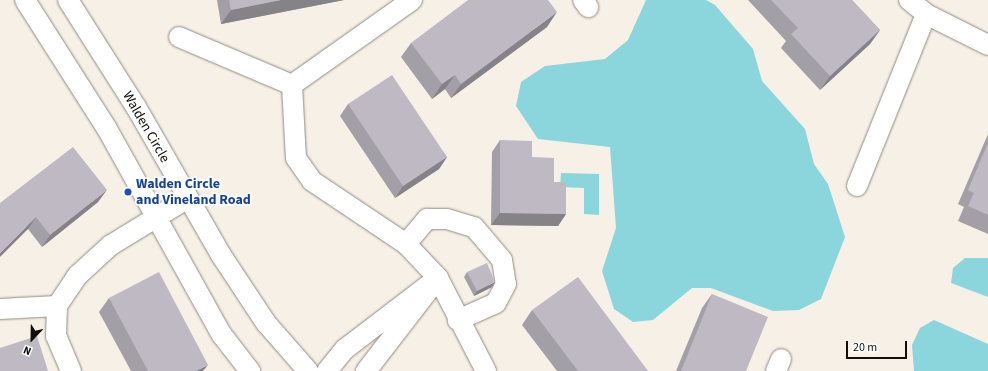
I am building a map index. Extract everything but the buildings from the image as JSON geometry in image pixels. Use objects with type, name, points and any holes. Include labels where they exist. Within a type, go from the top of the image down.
[{"type":"street","points":[[25,0],[106,128],[222,335],[250,371]]},
{"type":"street","name":"Walden Circle","points":[[68,0],[266,323],[308,371]]},
{"type":"street","points":[[292,84],[412,0]]},
{"type":"street","points":[[909,0],[926,14],[988,45]]},
{"type":"street","points":[[857,186],[926,14]]},
{"type":"street","points":[[179,37],[292,84]]},
{"type":"street","points":[[292,84],[296,158],[312,181],[406,244],[438,278],[458,320],[486,371]]},
{"type":"street","points":[[71,371],[56,336],[57,306],[77,276],[111,245],[157,219],[188,198]]},
{"type":"street","points":[[406,244],[427,219],[446,219],[474,227],[502,260],[506,284],[496,302],[458,320]]},
{"type":"street","points":[[327,371],[346,349],[438,278]]},
{"type":"street","points":[[366,371],[438,278]]},
{"type":"street","points":[[0,309],[57,306]]},
{"type":"water","points":[[646,0],[706,0],[715,5],[753,49],[762,81],[805,129],[814,164],[828,184],[845,237],[821,299],[799,310],[773,311],[711,288],[692,288],[653,320],[633,322],[614,309],[602,271],[616,228],[610,147],[538,139],[516,106],[521,82],[545,66],[605,59],[628,40]]},
{"type":"water","points":[[561,173],[599,174],[599,215],[584,214],[584,188],[560,187]]},
{"type":"water","points":[[965,258],[988,258],[988,297],[951,283],[953,268]]},
{"type":"water","points":[[934,320],[988,344],[988,371],[914,371],[912,345],[920,328]]},
{"type":"place","name":"Walden Circle and Vineland Road","points":[[128,192]]}]
